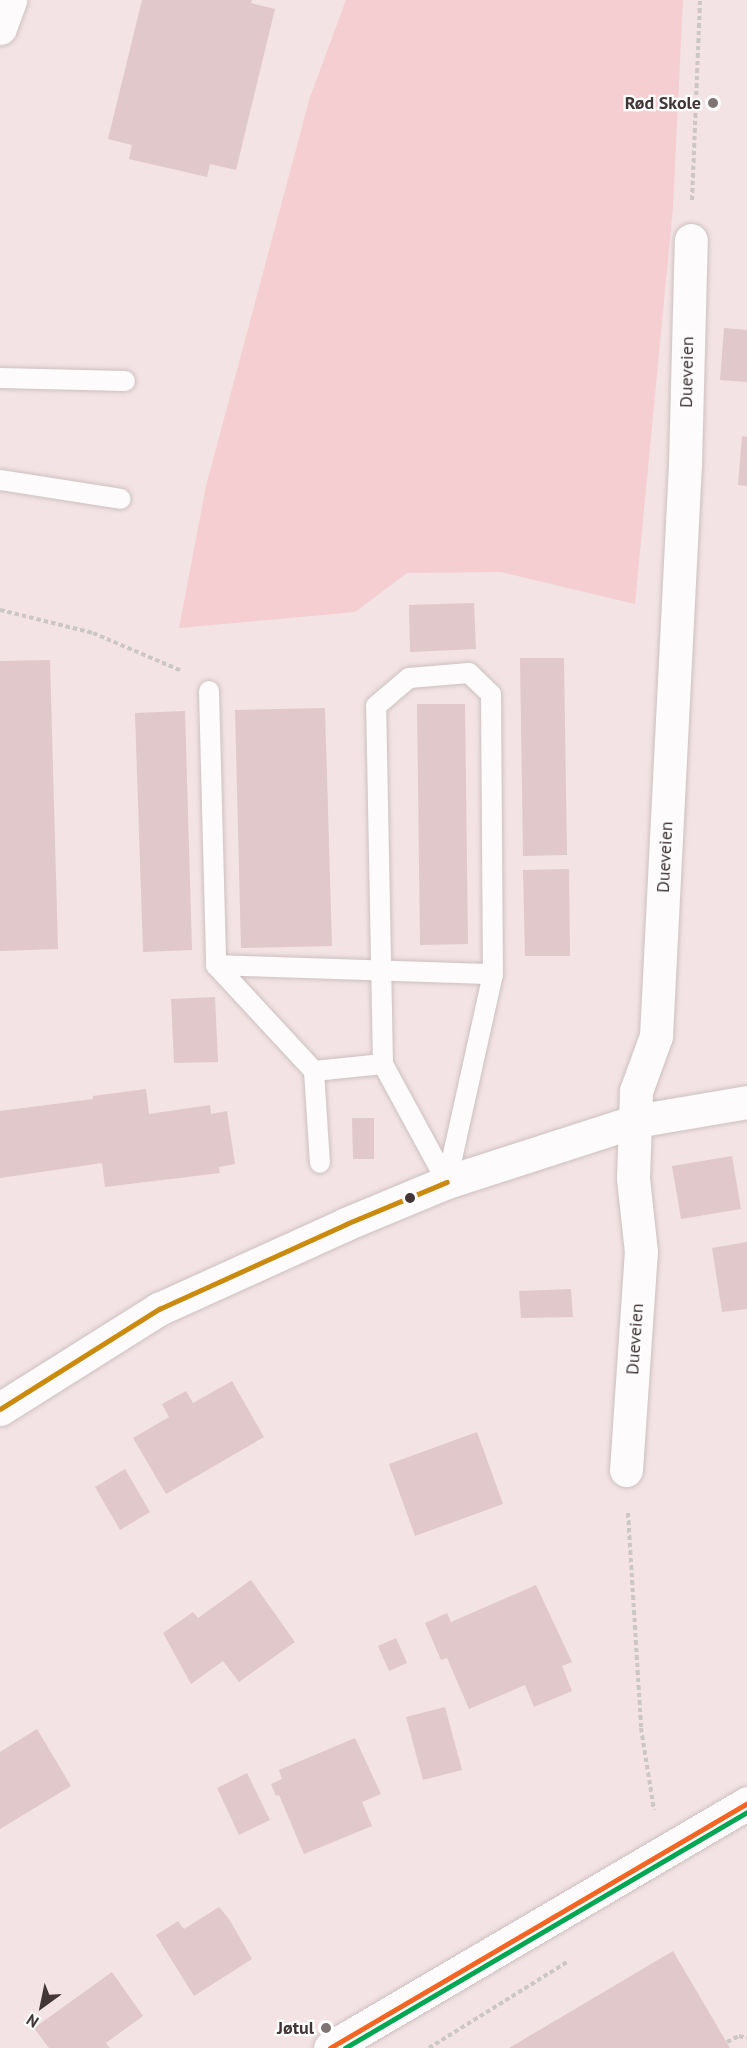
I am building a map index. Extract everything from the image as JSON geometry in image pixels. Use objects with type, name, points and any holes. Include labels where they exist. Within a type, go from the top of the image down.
[{"type":"street","points":[[0,28],[10,0]]},
{"type":"street","name":"Dueveien","points":[[626,1470],[641,1251],[633,1178],[636,1091],[656,1036],[685,463],[691,240]]},
{"type":"street","points":[[3,1399],[159,1309],[346,1224],[447,1182],[636,1121],[747,1102]]},
{"type":"street","points":[[330,2048],[747,1803]]},
{"type":"lane","points":[[0,378],[125,381]]},
{"type":"lane","points":[[0,480],[120,499]]},
{"type":"lane","points":[[469,673],[490,694],[493,974],[447,1182],[383,1064],[376,706],[409,678],[469,673]]},
{"type":"lane","points":[[209,691],[216,965],[314,1071],[320,1163]]},
{"type":"lane","points":[[216,965],[493,974]]},
{"type":"lane","points":[[314,1071],[383,1064]]},
{"type":"path","points":[[691,240],[700,0]]},
{"type":"path","points":[[0,610],[93,633],[182,671],[209,691]]},
{"type":"path","points":[[626,1470],[640,1728],[655,1817]]},
{"type":"path","points":[[727,2042],[739,2036],[747,2038]]},
{"type":"shaded area","points":[[346,0],[683,0],[673,207],[635,604],[501,572],[407,573],[355,612],[179,628],[206,486],[310,97]]},
{"type":"building","points":[[142,0],[252,0],[251,3],[275,9],[236,170],[210,164],[207,177],[129,159],[132,145],[108,139]]},
{"type":"building","points":[[724,328],[747,330],[747,382],[720,380]]},
{"type":"building","points":[[742,436],[747,437],[747,486],[738,485]]},
{"type":"building","points":[[474,603],[476,649],[410,652],[409,605]]},
{"type":"building","points":[[520,658],[564,658],[567,855],[523,856]]},
{"type":"building","points":[[50,660],[58,949],[0,951],[0,661]]},
{"type":"building","points":[[417,704],[465,704],[468,944],[420,945]]},
{"type":"building","points":[[325,708],[332,946],[241,948],[235,710]]},
{"type":"building","points":[[185,711],[192,950],[143,952],[135,713]]},
{"type":"building","points":[[569,869],[570,956],[525,956],[523,870]]},
{"type":"building","points":[[215,997],[218,1062],[174,1063],[171,999]]},
{"type":"building","points":[[146,1089],[149,1114],[210,1105],[211,1114],[227,1111],[235,1164],[219,1167],[220,1173],[105,1187],[102,1163],[0,1178],[0,1111],[93,1099],[93,1096]]},
{"type":"building","points":[[352,1118],[374,1118],[374,1159],[353,1159]]},
{"type":"building","points":[[732,1156],[741,1209],[681,1219],[672,1166]]},
{"type":"building","points":[[747,1242],[747,1309],[722,1312],[712,1248]]},
{"type":"building","points":[[571,1289],[573,1317],[521,1318],[519,1291]]},
{"type":"building","points":[[232,1381],[264,1437],[166,1494],[133,1438],[169,1417],[162,1404],[186,1391],[193,1403]]},
{"type":"building","points":[[477,1432],[503,1504],[415,1536],[389,1464]]},
{"type":"building","points":[[125,1469],[150,1512],[120,1530],[95,1487]]},
{"type":"building","points":[[251,1580],[295,1642],[239,1682],[223,1661],[191,1684],[163,1633],[193,1612],[198,1618]]},
{"type":"building","points":[[536,1585],[572,1662],[562,1666],[572,1691],[534,1707],[525,1685],[469,1709],[447,1658],[441,1660],[425,1623],[447,1613],[451,1622]]},
{"type":"building","points":[[396,1638],[407,1663],[389,1671],[378,1646]]},
{"type":"building","points":[[445,1707],[462,1770],[423,1780],[406,1717]]},
{"type":"building","points":[[37,1729],[71,1786],[0,1829],[0,1752]]},
{"type":"building","points":[[355,1738],[381,1794],[362,1802],[372,1826],[304,1854],[279,1795],[276,1796],[271,1784],[282,1779],[279,1770]]},
{"type":"building","points":[[247,1773],[270,1820],[239,1835],[217,1788]]},
{"type":"building","points":[[219,1907],[229,1919],[252,1959],[194,1996],[156,1935],[178,1921],[184,1929]]},
{"type":"building","points":[[673,1951],[730,2048],[509,2048]]},
{"type":"building","points":[[112,1972],[143,2016],[106,2043],[110,2048],[49,2048],[34,2028]]},
{"type":"transit line","points":[[0,1409],[159,1309],[346,1224],[447,1182]]},
{"type":"transit line","points":[[330,2048],[747,1803]]},
{"type":"transit line","points":[[345,2048],[747,1812]]},
{"type":"place","name":"Rød Skole","points":[[713,103]]},
{"type":"place","name":"Jøtul","points":[[326,2028]]}]
